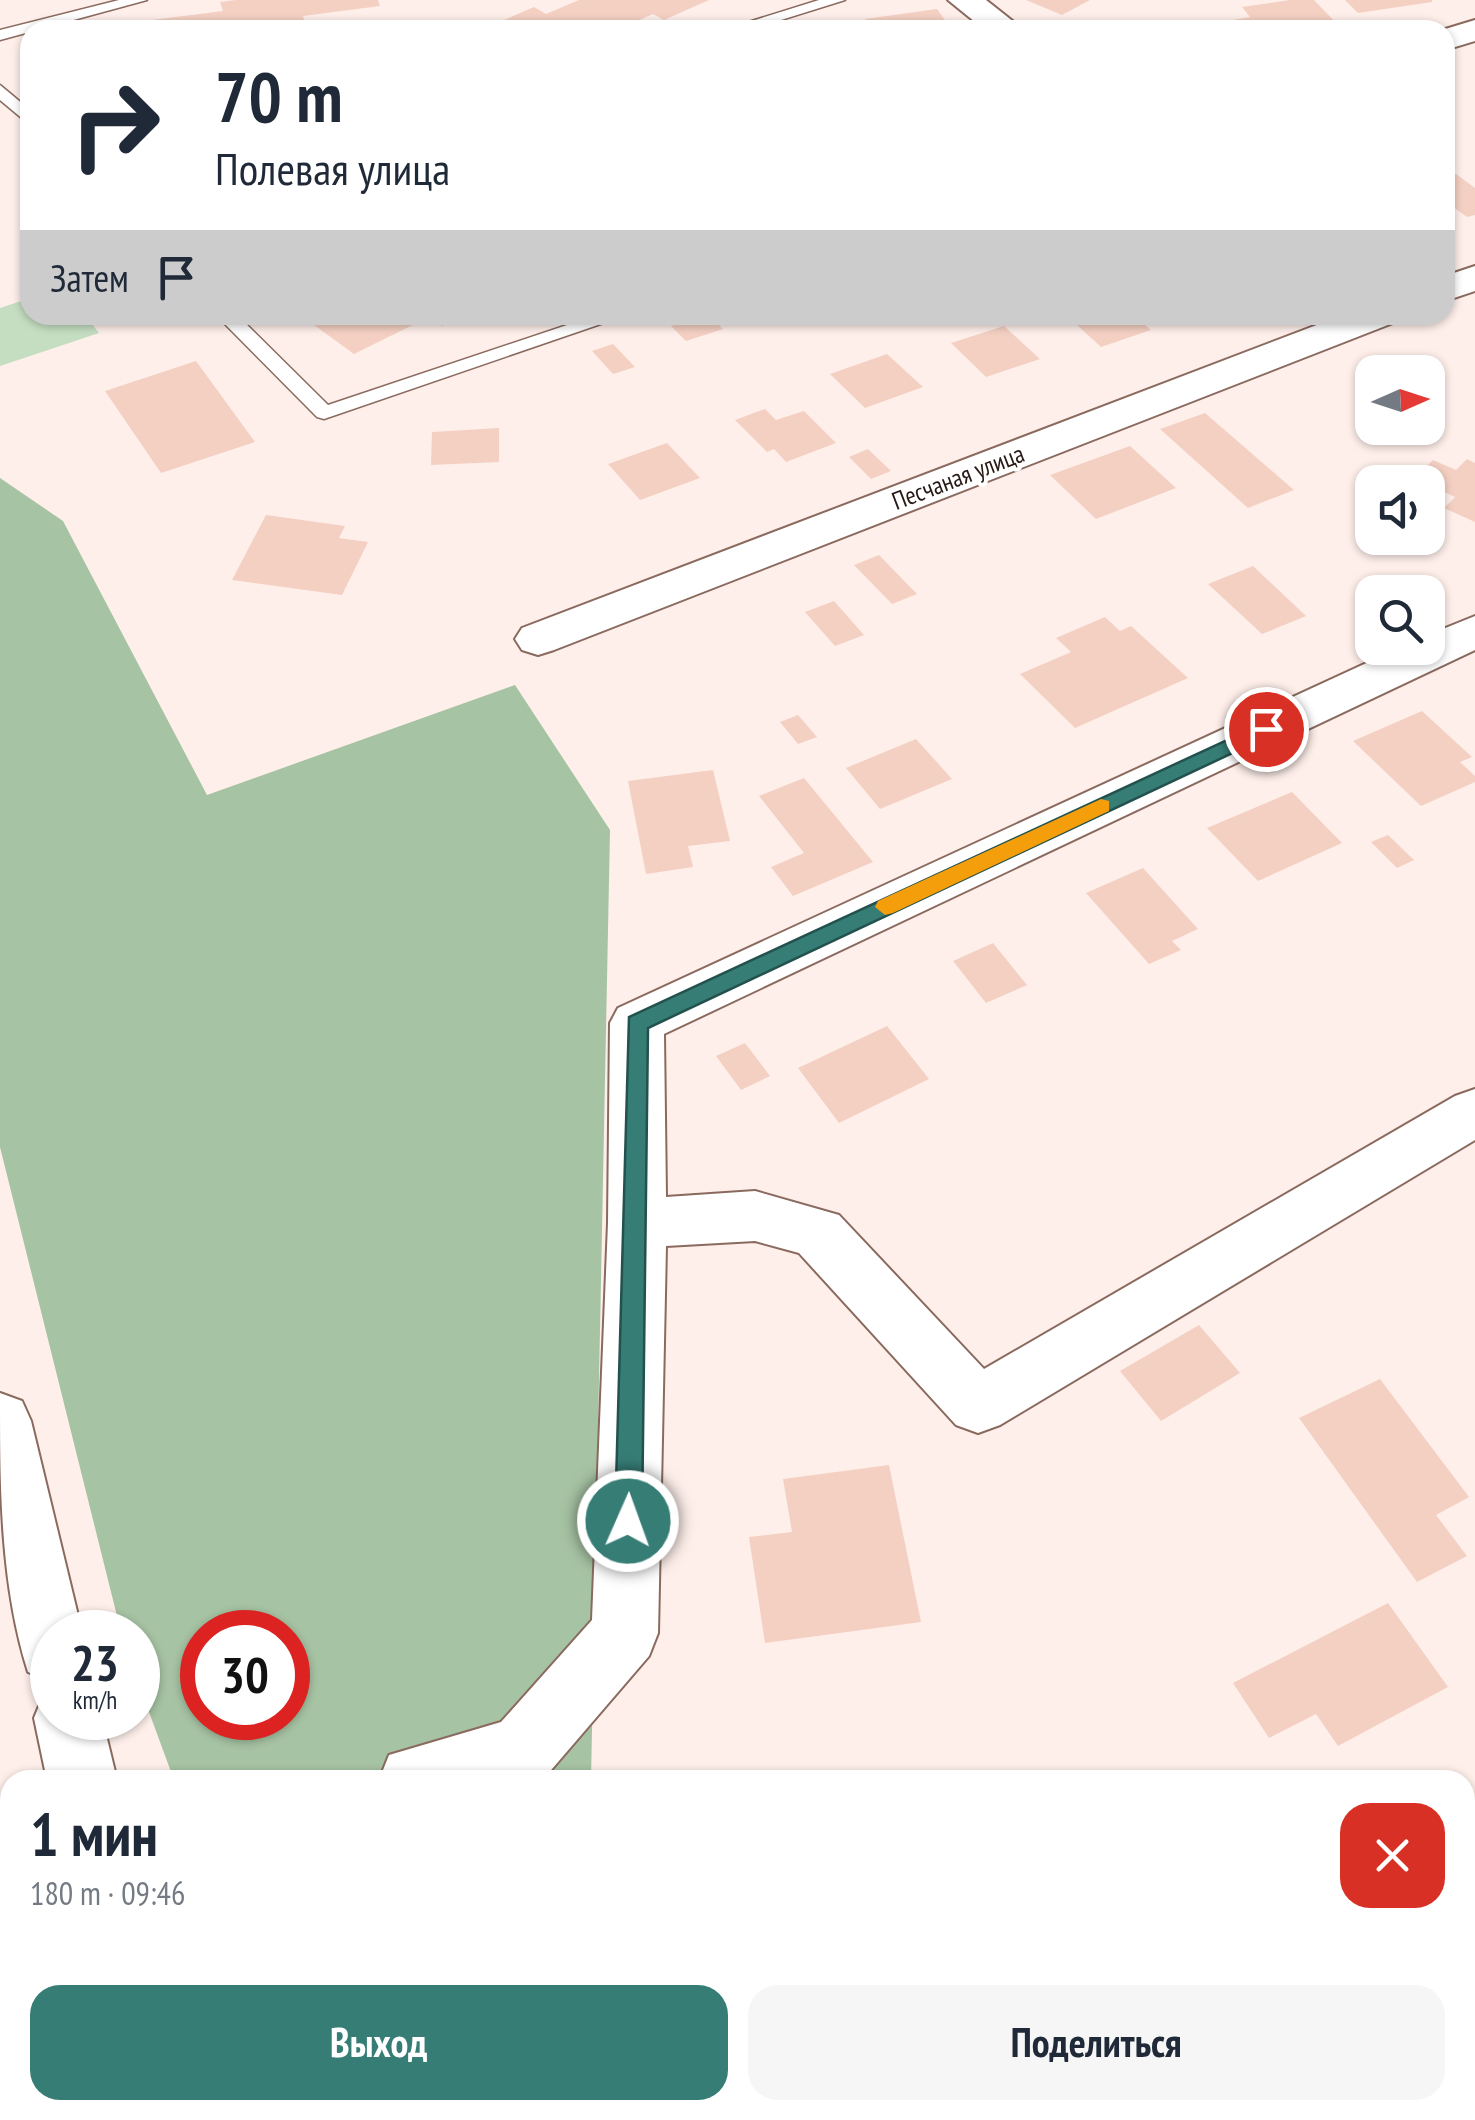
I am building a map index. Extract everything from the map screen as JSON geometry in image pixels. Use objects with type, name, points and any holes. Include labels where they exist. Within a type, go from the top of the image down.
[{"type":"street","points":[[964,0],[993,20]]},
{"type":"street","name":"Песчаная улица","points":[[538,640],[1352,325]]},
{"type":"street","points":[[451,1770],[521,1751],[625,1633],[637,1222],[637,1023],[1475,631]]},
{"type":"street","points":[[637,1222],[755,1216],[818,1234],[978,1404],[1475,1112]]},
{"type":"street","points":[[0,1421],[43,1610]]},
{"type":"street","points":[[73,1740],[80,1770]]},
{"type":"lane","points":[[60,20],[139,0]]},
{"type":"lane","points":[[766,20],[837,0]]},
{"type":"lane","points":[[0,90],[20,110]]},
{"type":"lane","points":[[236,325],[324,414],[587,325]]},
{"type":"green space","points":[[20,301],[20,325],[93,325],[99,333],[0,366],[0,308]]},
{"type":"green space","points":[[0,478],[63,521],[207,795],[515,685],[610,830],[591,1770],[170,1770],[159,1740],[160,1610],[116,1610],[0,1147]]},
{"type":"building","points":[[378,0],[380,6],[303,16],[304,20],[152,20],[223,11],[220,2]]},
{"type":"building","points":[[579,0],[709,0],[664,20],[653,14],[639,20],[504,20],[534,7],[546,14]]},
{"type":"building","points":[[1026,0],[1090,0],[1062,15]]},
{"type":"building","points":[[1314,0],[1333,20],[1233,20],[1250,17],[1242,7]]},
{"type":"building","points":[[1345,0],[1432,0],[1432,2],[1358,13]]},
{"type":"building","points":[[937,9],[945,20],[866,20]]},
{"type":"building","points":[[1455,174],[1475,188],[1475,215],[1467,217],[1455,208]]},
{"type":"building","points":[[314,325],[413,325],[354,354]]},
{"type":"building","points":[[719,325],[723,329],[686,341],[671,326]]},
{"type":"building","points":[[1077,325],[1145,325],[1151,330],[1101,347]]},
{"type":"building","points":[[1004,326],[1040,359],[986,377],[951,343]]},
{"type":"building","points":[[613,344],[635,367],[613,374],[592,351]]},
{"type":"building","points":[[887,354],[923,387],[865,408],[830,374]]},
{"type":"building","points":[[196,361],[255,442],[161,473],[105,391]]},
{"type":"building","points":[[765,409],[776,420],[804,411],[836,443],[786,462],[774,449],[767,452],[735,420]]},
{"type":"building","points":[[1205,413],[1294,490],[1248,508],[1160,429]]},
{"type":"building","points":[[499,428],[499,462],[431,465],[432,432]]},
{"type":"building","points":[[667,443],[700,478],[640,500],[608,464]]},
{"type":"building","points":[[1130,446],[1176,488],[1096,519],[1050,475]]},
{"type":"building","points":[[868,449],[891,471],[871,479],[849,457]]},
{"type":"building","points":[[1467,459],[1475,463],[1475,522],[1445,508],[1455,497],[1445,492],[1445,465],[1456,470]]},
{"type":"building","points":[[266,515],[345,526],[339,538],[368,542],[342,595],[232,580]]},
{"type":"building","points":[[879,555],[917,594],[892,604],[854,565]]},
{"type":"building","points":[[1253,566],[1306,616],[1262,634],[1208,584]]},
{"type":"building","points":[[834,601],[864,635],[835,646],[805,612]]},
{"type":"building","points":[[1105,617],[1120,631],[1131,626],[1188,678],[1075,728],[1020,674],[1071,652],[1056,638]]},
{"type":"building","points":[[1422,711],[1472,757],[1460,762],[1475,776],[1475,782],[1421,806],[1353,741]]},
{"type":"building","points":[[798,715],[817,737],[798,744],[780,722]]},
{"type":"building","points":[[916,739],[952,779],[880,809],[846,768]]},
{"type":"building","points":[[713,770],[730,841],[688,846],[693,867],[646,874],[628,781]]},
{"type":"building","points":[[804,778],[873,862],[793,896],[771,867],[804,853],[759,796]]},
{"type":"building","points":[[1292,792],[1342,843],[1258,881],[1207,828]]},
{"type":"building","points":[[1388,835],[1414,860],[1397,868],[1371,842]]},
{"type":"building","points":[[1143,868],[1198,929],[1172,941],[1181,950],[1149,964],[1086,893]]},
{"type":"building","points":[[993,943],[1027,985],[986,1003],[953,961]]},
{"type":"building","points":[[887,1026],[929,1079],[839,1123],[798,1068]]},
{"type":"building","points":[[745,1043],[770,1076],[741,1090],[716,1056]]},
{"type":"building","points":[[1199,1325],[1240,1373],[1161,1421],[1120,1371]]},
{"type":"building","points":[[1380,1379],[1469,1497],[1436,1515],[1467,1556],[1417,1582],[1299,1418]]},
{"type":"building","points":[[889,1465],[921,1622],[765,1643],[749,1537],[792,1532],[783,1479]]},
{"type":"building","points":[[1388,1603],[1448,1687],[1338,1746],[1316,1714],[1269,1738],[1233,1683]]},
{"type":"slow traffic","points":[[885,907],[1101,806]]},
{"type":"route","points":[[628,1521],[637,1222],[637,1023],[1266,729]]}]
